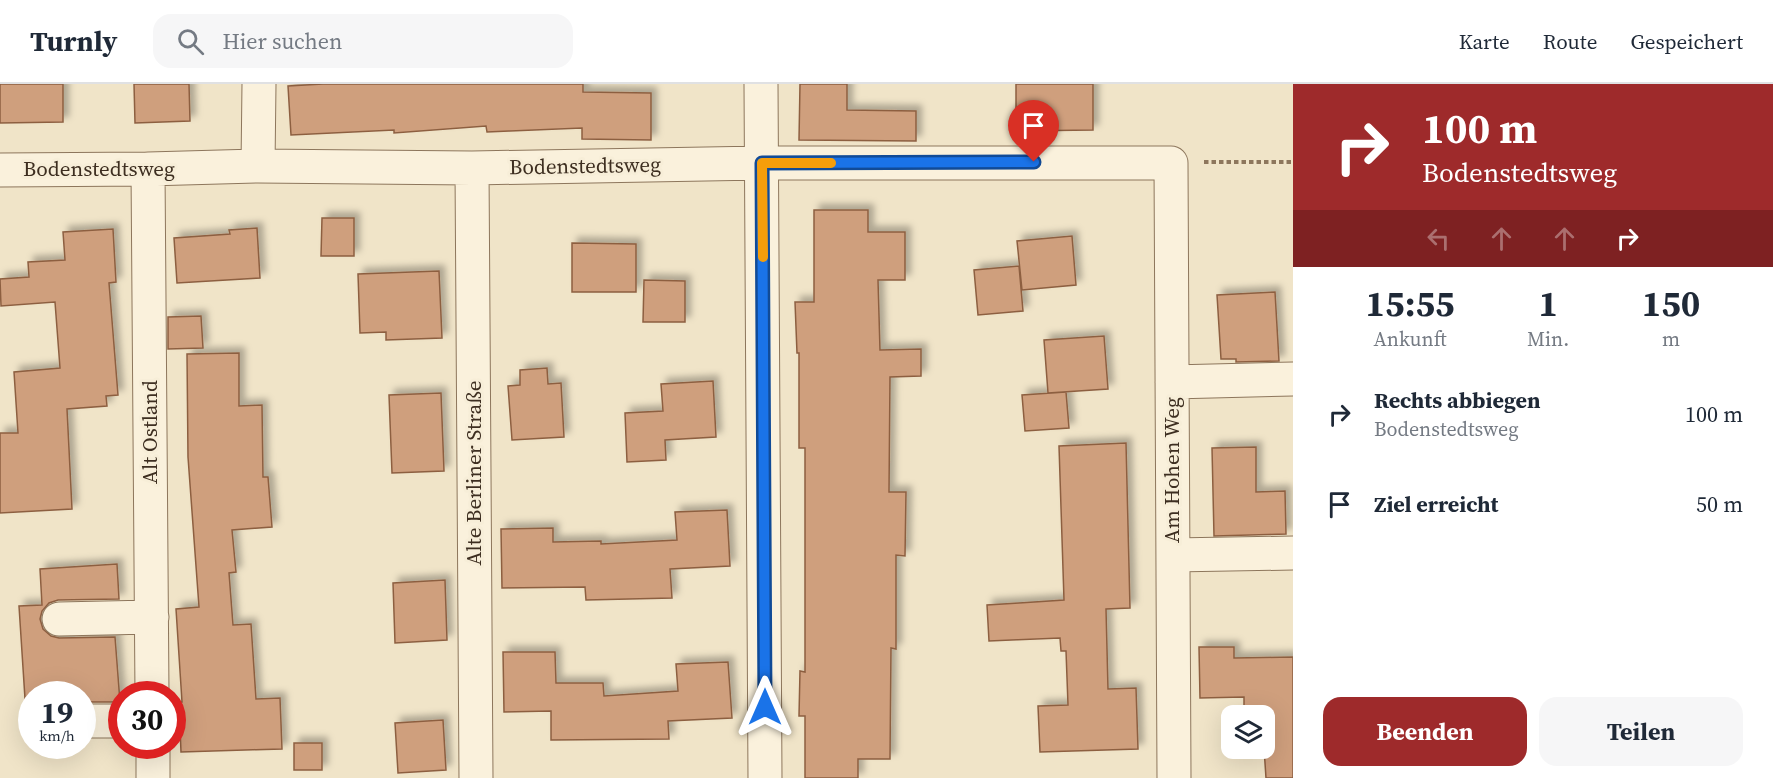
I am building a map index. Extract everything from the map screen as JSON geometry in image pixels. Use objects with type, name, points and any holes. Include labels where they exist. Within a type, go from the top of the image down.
[{"type":"street","points":[[258,166],[259,84]]},
{"type":"street","points":[[761,84],[765,778]]},
{"type":"street","name":"Bodenstedtsweg","points":[[0,170],[258,166],[472,168],[762,163],[1170,162]]},
{"type":"street","name":"Am Hohen Weg","points":[[1170,162],[1174,778]]},
{"type":"street","name":"Alte Berliner Straße","points":[[472,168],[476,778]]},
{"type":"street","name":"Alt Ostland","points":[[148,169],[152,681]]},
{"type":"street","points":[[1172,382],[1293,379]]},
{"type":"street","points":[[1173,555],[1293,553]]},
{"type":"street","points":[[59,619],[152,617]]},
{"type":"street","points":[[153,759],[153,778]]},
{"type":"path","points":[[1170,162],[1293,162]]},
{"type":"building","points":[[0,84],[63,84],[63,122],[0,123]]},
{"type":"building","points":[[134,84],[189,84],[190,121],[135,123]]},
{"type":"building","points":[[583,84],[583,92],[651,93],[651,140],[582,139],[582,128],[487,132],[486,126],[394,133],[394,130],[291,135],[288,86]]},
{"type":"building","points":[[800,84],[847,84],[847,110],[916,111],[916,141],[799,140]]},
{"type":"building","points":[[1016,84],[1093,84],[1093,130],[1016,131]]},
{"type":"building","points":[[814,210],[868,210],[868,232],[905,232],[905,280],[878,280],[880,350],[921,349],[921,376],[890,377],[889,492],[906,492],[905,556],[896,555],[896,649],[891,648],[890,759],[858,759],[858,778],[805,778],[805,716],[799,716],[800,671],[805,672],[805,448],[799,448],[799,353],[797,353],[795,302],[814,302]]},
{"type":"building","points":[[322,218],[354,218],[354,256],[321,256]]},
{"type":"building","points":[[257,228],[260,278],[177,283],[174,238],[230,234],[229,230]]},
{"type":"building","points":[[113,229],[116,282],[109,283],[118,395],[106,396],[107,406],[67,409],[72,509],[0,513],[0,433],[18,433],[14,372],[60,368],[55,302],[1,306],[0,279],[29,277],[28,262],[65,260],[63,232]]},
{"type":"building","points":[[1072,236],[1076,285],[1022,290],[1017,241]]},
{"type":"building","points":[[572,243],[636,244],[636,292],[572,292]]},
{"type":"building","points":[[1019,266],[1023,311],[978,315],[974,270]]},
{"type":"building","points":[[439,271],[442,338],[386,340],[386,332],[360,333],[358,274]]},
{"type":"building","points":[[644,280],[685,281],[685,322],[643,322]]},
{"type":"building","points":[[1275,292],[1279,361],[1236,362],[1236,359],[1221,359],[1217,295]]},
{"type":"building","points":[[201,316],[203,348],[168,349],[168,317]]},
{"type":"building","points":[[1104,336],[1108,389],[1048,393],[1044,340]]},
{"type":"building","points":[[239,353],[239,406],[262,405],[263,477],[268,477],[272,527],[232,530],[236,572],[229,573],[233,625],[251,624],[256,699],[280,698],[282,749],[186,752],[186,681],[181,681],[176,609],[199,607],[188,457],[187,354]]},
{"type":"building","points":[[547,368],[548,384],[561,383],[564,437],[512,440],[508,386],[520,385],[520,370]]},
{"type":"building","points":[[713,381],[716,437],[665,440],[666,460],[627,462],[625,413],[663,411],[661,384]]},
{"type":"building","points":[[1066,392],[1069,428],[1025,431],[1022,395]]},
{"type":"building","points":[[441,393],[444,471],[392,473],[389,395]]},
{"type":"building","points":[[1126,443],[1130,608],[1106,609],[1108,689],[1136,688],[1138,749],[1040,752],[1038,706],[1068,705],[1066,651],[1061,651],[1060,638],[989,641],[987,605],[1064,600],[1059,446]]},
{"type":"building","points":[[1256,447],[1256,492],[1285,491],[1286,534],[1214,536],[1212,448]]},
{"type":"building","points":[[727,510],[730,566],[670,569],[672,598],[586,600],[585,587],[502,588],[501,529],[553,528],[553,542],[601,541],[601,544],[677,540],[675,512]]},
{"type":"building","points":[[117,564],[119,599],[58,600],[49,603],[42,611],[40,619],[43,629],[51,636],[59,638],[115,637],[118,681],[108,681],[108,702],[96,702],[96,681],[24,681],[19,606],[42,605],[40,569]]},
{"type":"building","points":[[445,580],[447,640],[395,643],[393,583]]},
{"type":"building","points":[[1199,647],[1234,647],[1234,658],[1293,657],[1293,778],[1266,778],[1265,759],[1275,759],[1275,705],[1244,705],[1244,697],[1200,698]]},
{"type":"building","points":[[503,652],[555,652],[556,683],[603,683],[604,696],[678,691],[676,664],[728,662],[732,718],[668,721],[669,739],[551,740],[551,711],[504,712]]},
{"type":"building","points":[[443,720],[446,770],[398,773],[395,723]]},
{"type":"building","points":[[294,743],[322,743],[322,770],[294,770]]},
{"type":"slow traffic","points":[[763,257],[762,163],[831,163]]},
{"type":"route","points":[[765,707],[762,163],[1034,162]]}]
